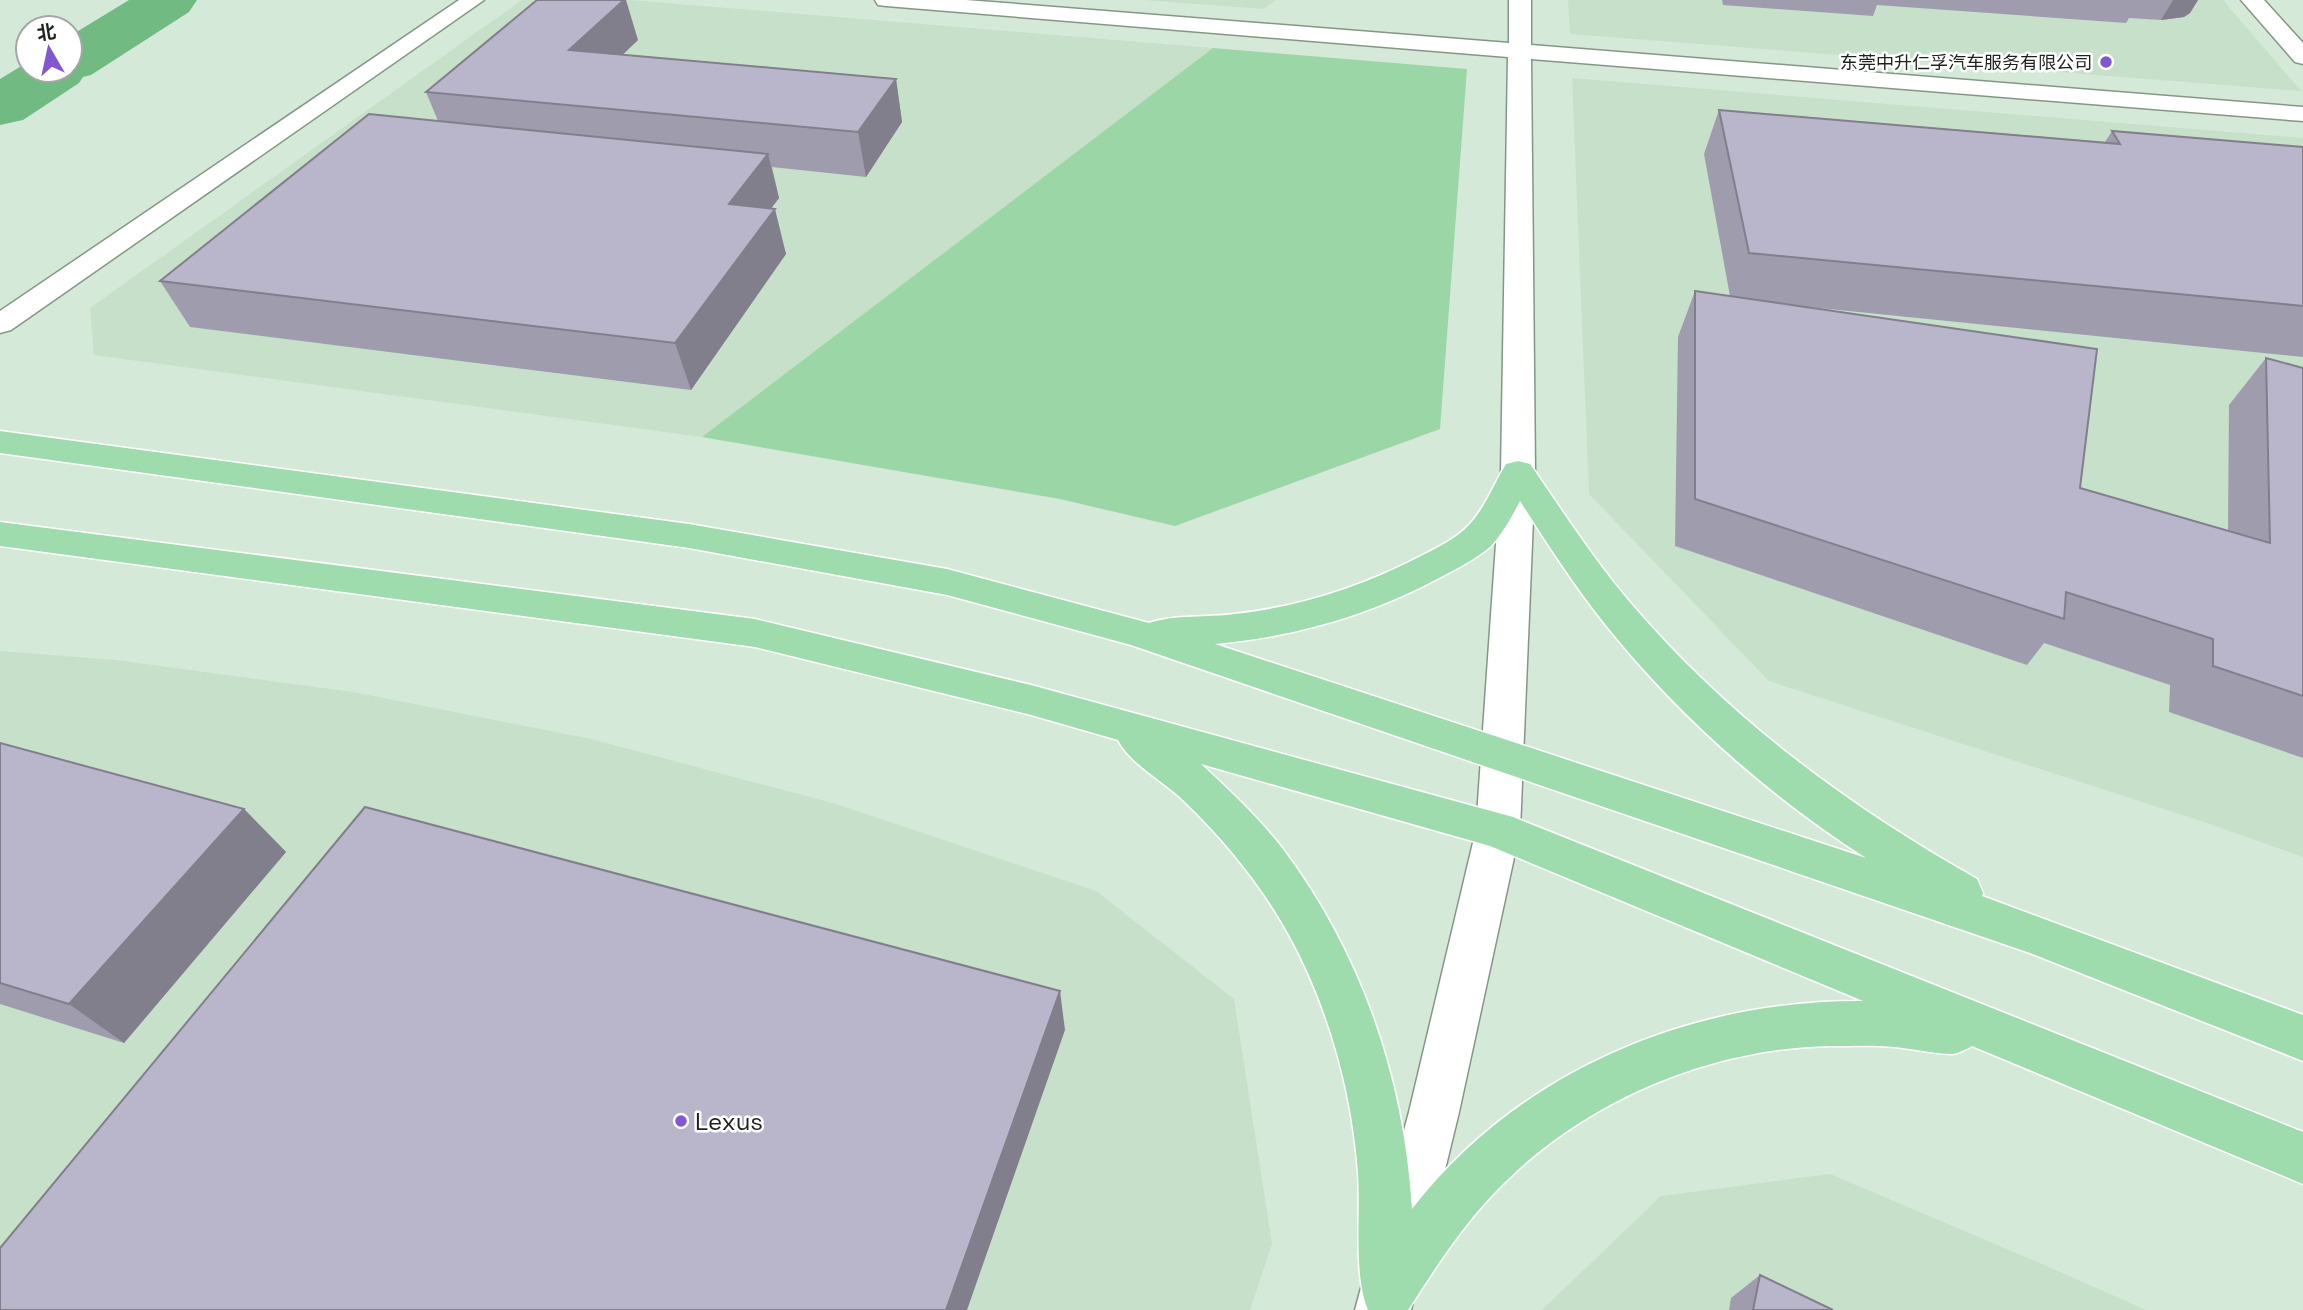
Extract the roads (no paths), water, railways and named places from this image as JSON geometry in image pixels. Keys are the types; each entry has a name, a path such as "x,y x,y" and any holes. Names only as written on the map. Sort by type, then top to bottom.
{"main road":[{"path":"0,442 689,536 947,582 1138,633 1502,755 2037,935 2303,1038"},
{"path":"1138,633 1196,632 1255,626 1311,615 1363,600 1420,574 1451,556 1485,530 1518,472 1619,615 1665,668 1721,721 1786,776 1860,830 1945,884 2037,935"},
{"path":"0,534 755,633 1031,700 1498,830 2303,1158"},
{"path":"1117,725 1162,755 1206,792 1245,834 1282,881 1319,946 1341,994 1354,1033 1379,1130 1387,1208 1385,1301"},
{"path":"1385,1301 1432,1225 1481,1169 1535,1123 1581,1093 1655,1057 1720,1037 1788,1027 1860,1022 1934,1027 2011,1041"}],"street":[{"path":"0,324 473,0"},
{"path":"886,0 2303,114"},
{"path":"1385,1301 1434,1112 1498,830 1518,472 1520,0"},
{"path":"2252,0 2303,57"}],"waterway":[{"path":"84,53 169,0"},
{"path":"0,106 35,84"}],"place":[{"name":"东莞中升仁孚汽车服务有限公司","path":"2106,62"},
{"name":"Lexus","path":"681,1121"}]}
